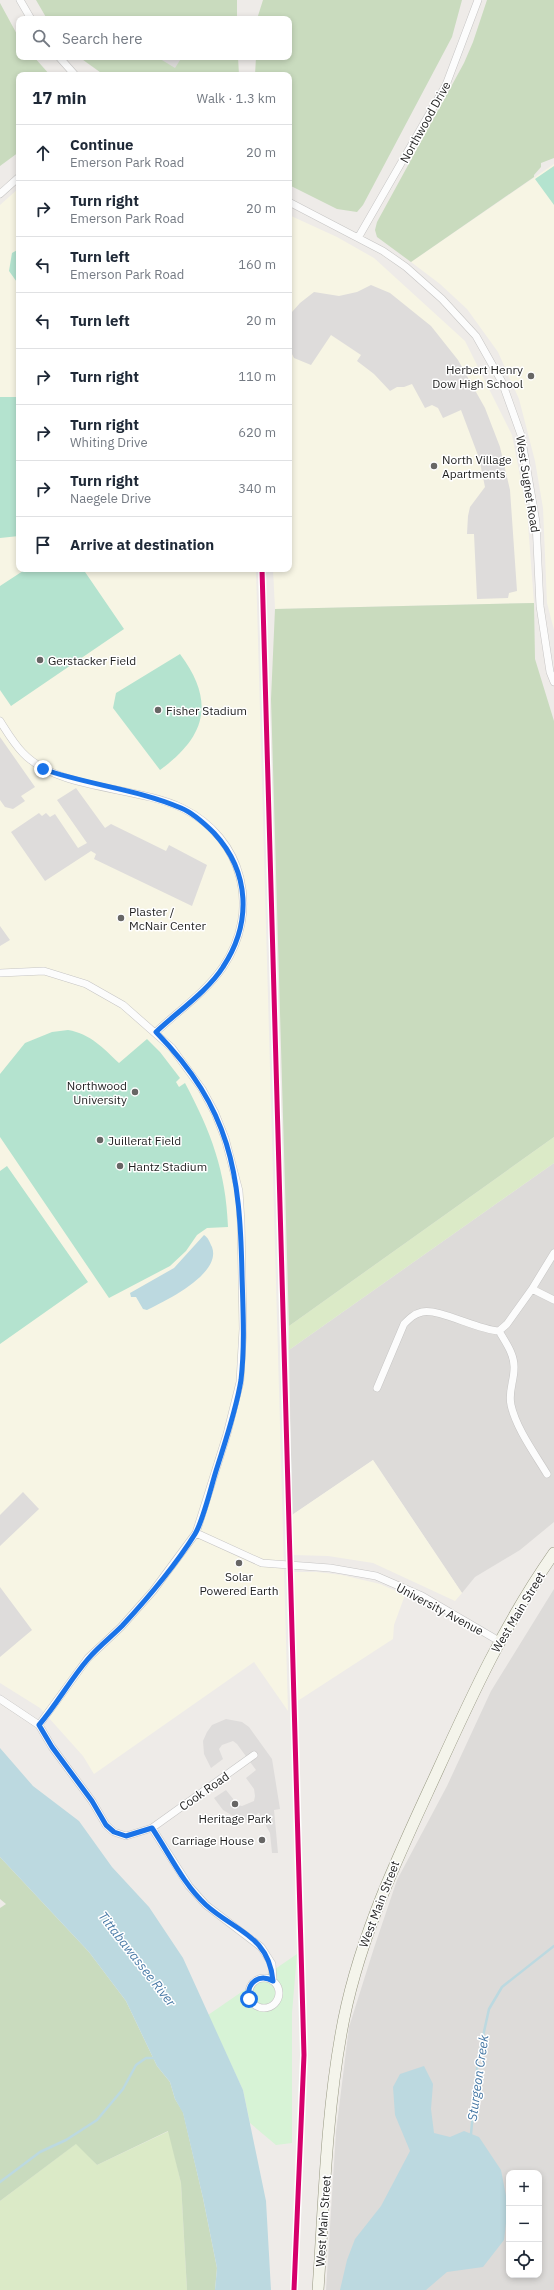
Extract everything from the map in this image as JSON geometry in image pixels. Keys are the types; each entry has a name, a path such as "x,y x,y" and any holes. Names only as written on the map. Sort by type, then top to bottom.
{"street":[{"path":"20,0 29,16"},
{"name":"Northwood Drive","path":"358,238 446,85 466,38 478,0"},
{"path":"62,60 72,72"},
{"path":"0,194 16,180"},
{"name":"West Sugnet Road","path":"292,204 358,238 406,267 442,299 476,336 502,382 521,435 536,522 540,606 550,672 554,682"},
{"path":"0,721 24,754 43,769 66,777 156,799 182,808 205,824 232,856 241,879 244,905 239,933 232,952 223,968 210,983 156,1032"},
{"path":"0,973 44,971 86,984 123,1005 156,1032 188,1069 215,1112 233,1164 238,1191 241,1223 243,1329 240,1382 227,1434 196,1533 152,1591 121,1627 88,1658 39,1725 0,1699"},
{"path":"377,1388 404,1324 412,1315 423,1312 433,1312 487,1331 499,1332 507,1324 532,1289 554,1253"},
{"path":"532,1289 554,1300"},
{"path":"499,1332 511,1352 514,1368 510,1389 511,1406 526,1440 547,1474"},
{"name":"University Avenue","path":"196,1533 262,1563 330,1568 376,1576 428,1600 500,1641"},
{"name":"West Main Street","path":"318,2290 332,2093 341,2033 354,1977 386,1881 484,1669 516,1611 554,1553"},
{"name":"Cook Road","path":"39,1725 52,1747 92,1801 106,1825 114,1832 126,1836 152,1828 254,1755"},
{"path":"152,1828 189,1886 206,1905 261,1947 272,1964 273,1981 279,1992 275,2004 263,2009 255,2006 248,1994 251,1985 254,1981 264,1978 273,1981"}],"shaded area":[{"path":"162,60 180,60 175,68"},
{"name":"Herbert Henry Dow High School","path":"554,164 554,630 547,603 543,508 535,461 519,399 498,352 467,309 440,284 411,262"},
{"name":"Northwood University","path":"16,191 16,572 256,572 288,1711 254,1662 94,1774 83,1756 40,1708 0,1683 0,205"},
{"path":"292,216 337,237 374,258 465,341 512,435 527,511 534,603 275,609 273,572 292,572"},
{"path":"371,285 390,293 431,326 458,360 485,408 500,447 510,490 517,591 509,593 508,598 477,599 474,534 467,534 468,516 470,507 485,487 479,458 461,410 443,418 438,408 432,405 425,408 412,384 404,387 397,387 390,391 374,374 357,361 361,355 331,335 311,365 294,358 292,354 292,312 300,303 314,292 339,296 357,292"},
{"path":"0,737 35,787 21,796 25,801 13,809 5,807 0,800"},
{"path":"76,788 105,828 111,824 166,851 169,845 207,865 192,906 94,859 96,854 91,851 45,881 11,832 39,813 42,816 46,813 50,817 55,814 78,848 87,843 57,800"},
{"path":"0,926 10,940 0,946"},
{"path":"554,1163 554,1522 520,1550 475,1577 462,1593 373,1460 292,1515 289,1350"},
{"path":"373,1460 462,1593 455,1601 373,1563 328,1556 293,1555 292,1515"},
{"path":"23,1492 39,1509 0,1546 0,1515"},
{"path":"294,1572 317,1572 342,1575 380,1584 405,1595 394,1625 393,1639 296,1702"},
{"path":"0,1587 32,1630 0,1657"},
{"path":"554,1589 554,2290 326,2290 336,2132 349,2027 397,1880 447,1786 491,1691"},
{"path":"226,1719 242,1722 249,1727 272,1759 280,1809 274,1810 278,1853 272,1853 270,1833 259,1813 243,1822 223,1810 214,1798 226,1790 238,1805 242,1806 254,1801 255,1796 254,1789 246,1778 256,1770 237,1744 233,1741 222,1745 219,1749 223,1759 211,1768 204,1754 203,1741 207,1732 212,1725"}],"green space":[{"path":"36,0 237,0 237,16 45,16"},
{"path":"263,0 462,0 452,37 363,205 357,212 337,209 292,186 292,72 255,72 256,60 292,60 292,16 258,16"},
{"path":"487,0 554,0 554,158 541,163 541,167 534,177 411,262 377,237 375,230 377,222 464,63 473,42"},
{"path":"0,3 16,32 16,60 37,60 47,72 16,72 16,154 0,166"},
{"path":"83,60 238,60 239,72 100,72"},
{"path":"554,166 554,205 535,179"},
{"path":"16,251 16,281 9,271 12,253"},
{"path":"0,397 16,397 16,536 0,538"},
{"name":"Gerstacker Field","path":"21,572 85,572 124,629 11,706 0,690 0,586"},
{"path":"534,603 535,659 554,721 554,1137 289,1326 271,699 275,609"},
{"name":"Fisher Stadium","path":"180,654 191,671 198,687 201,702 201,717 196,731 188,744 176,757 160,770 113,708 116,693"},
{"name":"Hantz Stadium","path":"68,1030 90,1038 119,1063 147,1039 160,1052 180,1078 176,1082 179,1087 185,1083 210,1135 216,1152 227,1207 228,1227 207,1228 197,1235 186,1251 170,1266 109,1298 0,1137 0,1074 25,1043 52,1032"},
{"path":"554,1137 554,1163 289,1350 289,1326"},
{"path":"7,1166 88,1282 0,1344 0,1171"},
{"path":"0,1857 89,1952 126,2001 157,2066 170,2082 175,2099 183,2112 203,2198 217,2268 215,2290 187,2290 181,2183 168,2131 97,2165 76,2144 0,2201 0,1908 6,1904 0,1899"},
{"path":"297,1954 292,2013 292,2143 276,2145 250,2123 243,2090 208,2015"},
{"path":"169,2131 181,2183 187,2290 0,2290 0,2201 77,2143 97,2165"}],"water":[{"path":"204,1235 212,1247 213,1257 209,1267 201,1276 178,1293 147,1310 143,1309 136,1297 131,1297 130,1293 174,1268"},
{"name":"Tittabawassee River","path":"0,1748 33,1786 79,1821 112,1867 149,1907 183,1958 243,2090 266,2201 271,2290 215,2290 217,2268 203,2198 183,2113 175,2099 170,2082 157,2066 126,2001 89,1952 0,1857"},
{"path":"424,2066 433,2084 431,2109 434,2133 450,2137 464,2131 479,2137 501,2170 506,2196 506,2223 504,2240 483,2267 447,2272 426,2290 340,2290 347,2260 355,2239 381,2206 410,2151 395,2115 393,2087 400,2074"}],"waterway":[{"name":"Sturgeon Creek","path":"468,2136 471,2134 478,2059 489,2009 502,1987 554,1946"},
{"path":"0,2182 40,2152 66,2140 97,2120 123,2089 136,2065 146,2058 156,2058"}],"cycle path":[{"path":"262,572 304,2055 294,2290"}],"place":[{"name":"Herbert Henry Dow High School","path":"531,376"},
{"name":"North Village Apartments","path":"434,466"},
{"name":"Gerstacker Field","path":"40,660"},
{"name":"Fisher Stadium","path":"158,710"},
{"name":"Plaster / McNair Center","path":"121,918"},
{"name":"Northwood University","path":"135,1092"},
{"name":"Juillerat Field","path":"100,1140"},
{"name":"Hantz Stadium","path":"120,1166"},
{"name":"Solar Powered Earth","path":"239,1563"},
{"name":"Heritage Park","path":"235,1804"},
{"name":"Carriage House","path":"262,1840"}],"route":[{"path":"43,769 66,777 156,799 182,808 205,824 232,856 241,879 244,894 244,911 239,933 232,952 223,968 210,983 156,1032 172,1048 202,1089 215,1112 233,1164 238,1191 241,1223 243,1356 240,1382 227,1434 196,1533 152,1591 121,1627 88,1658 45,1719 39,1725 52,1747 92,1801 106,1825 114,1832 126,1836 152,1828 189,1886 206,1905 248,1935 261,1947 272,1964 273,1981 264,1978 254,1981 249,1989 249,1999"}]}
